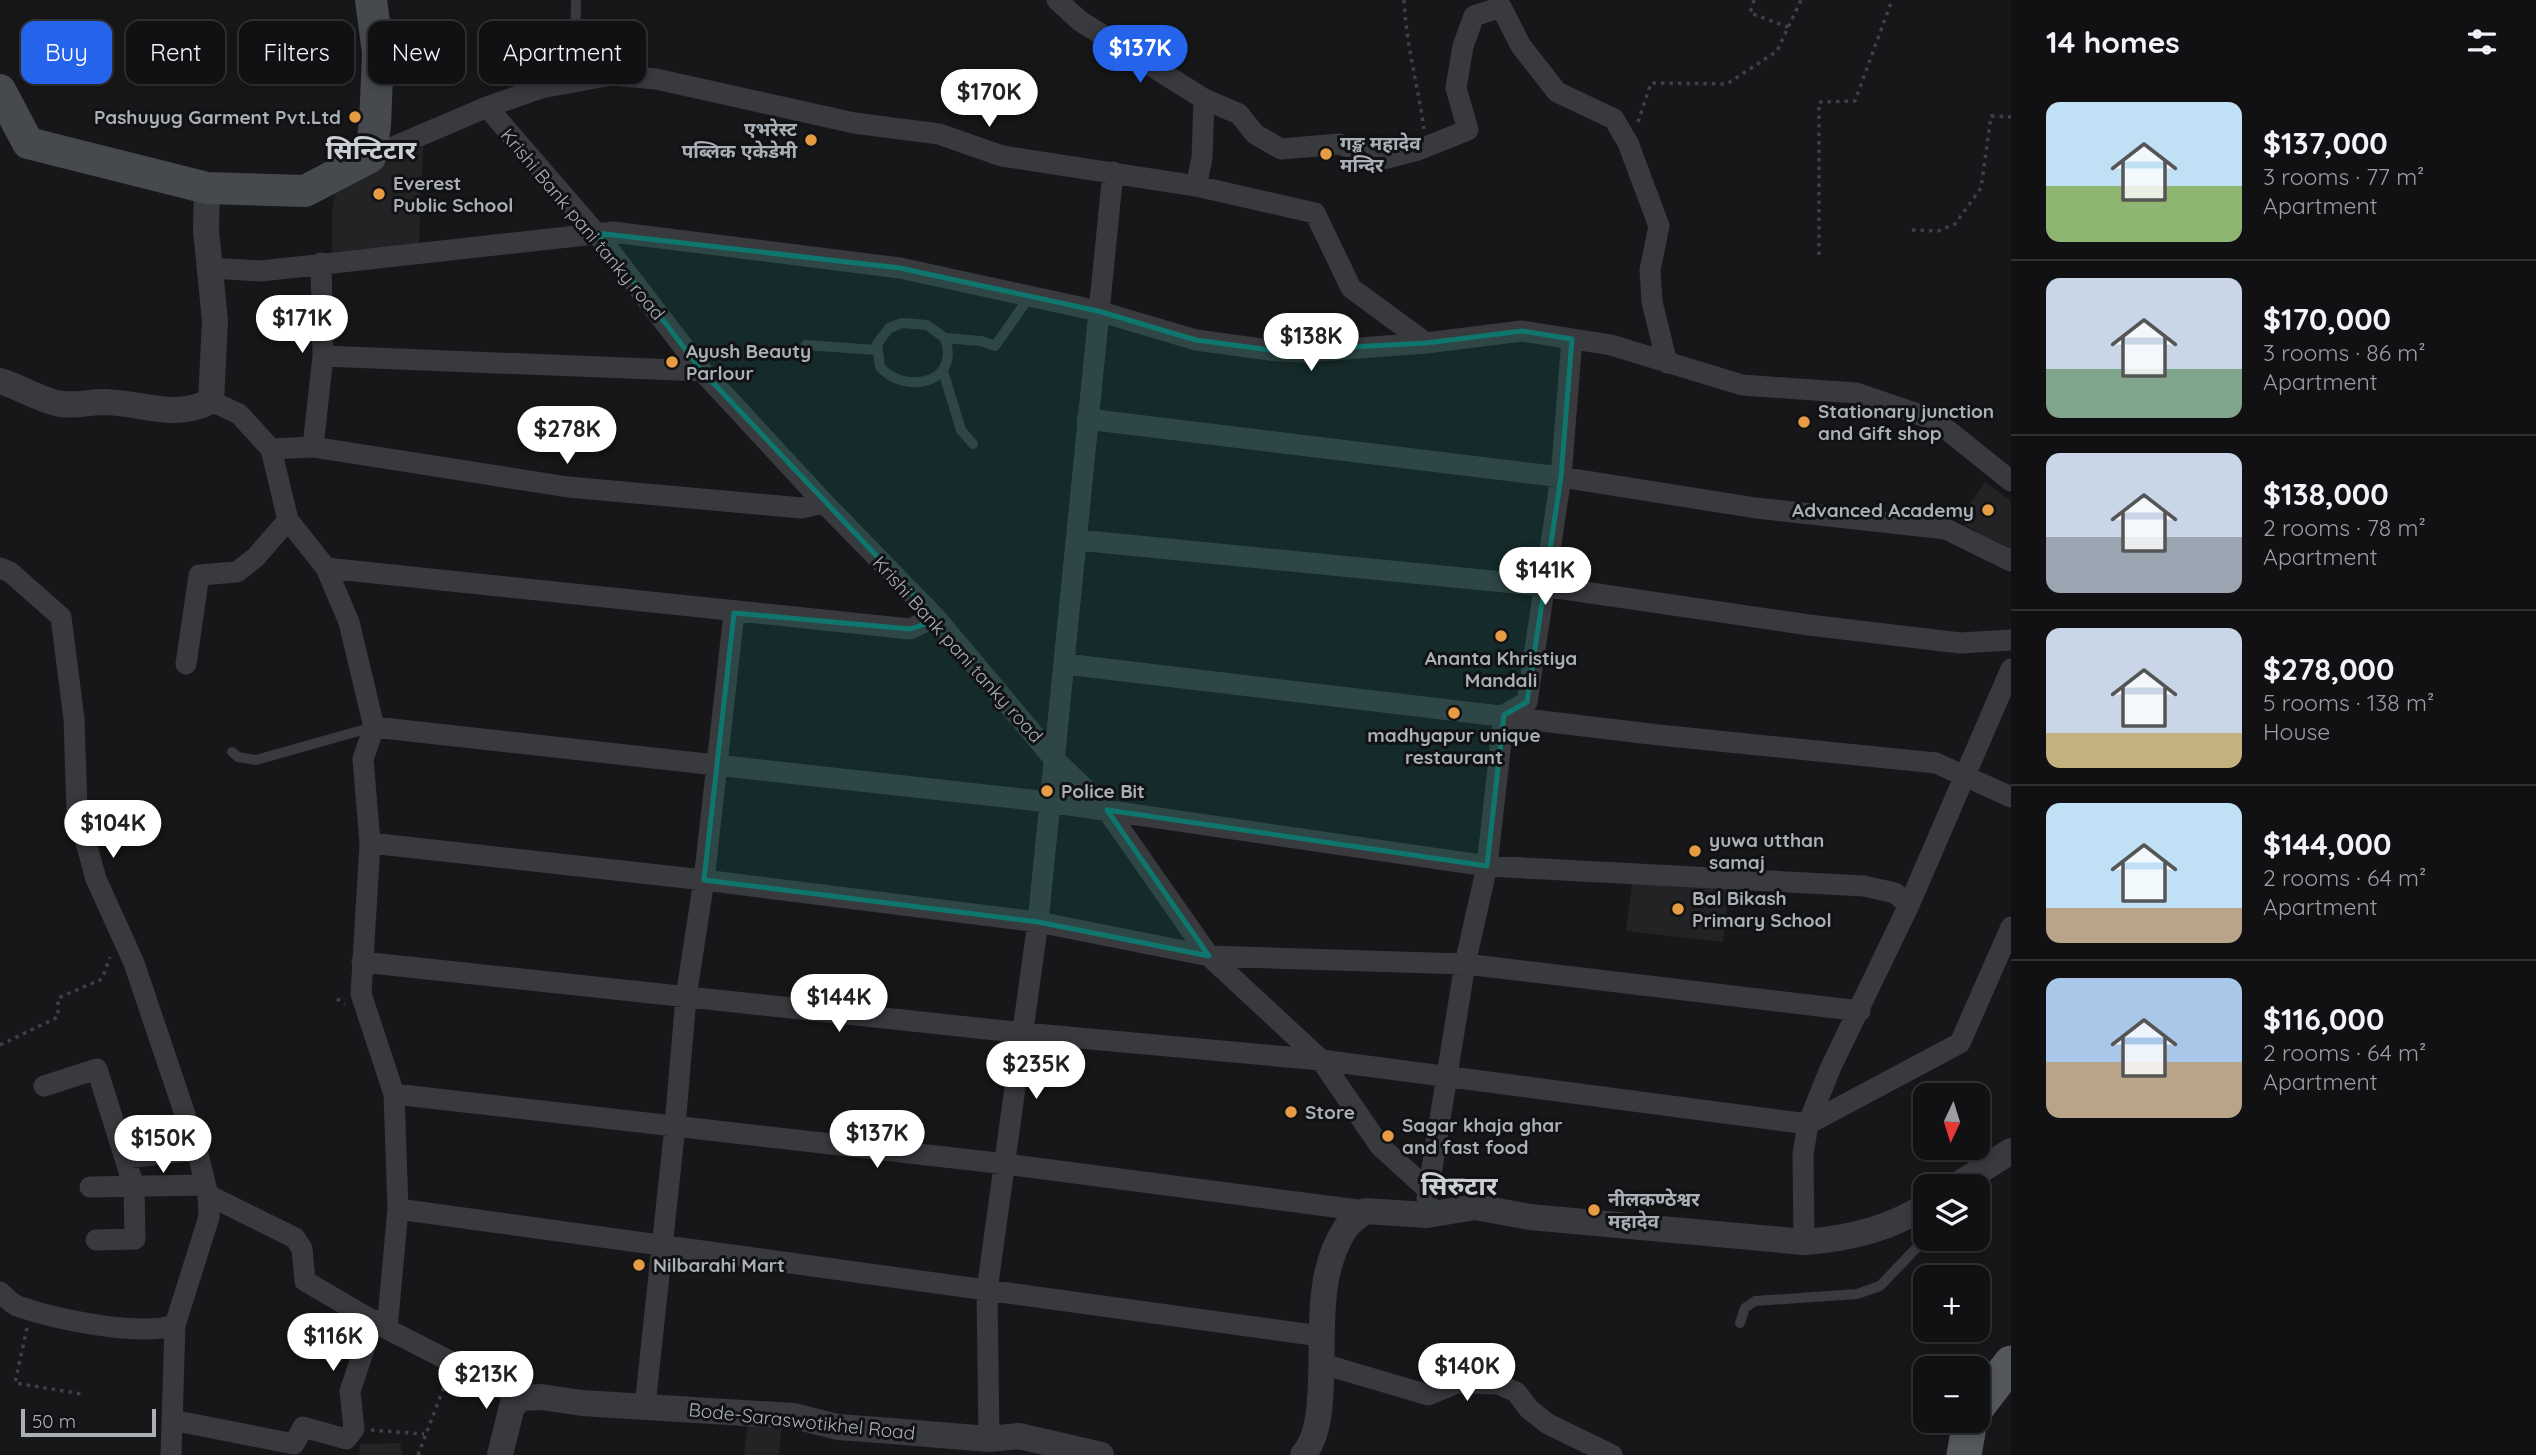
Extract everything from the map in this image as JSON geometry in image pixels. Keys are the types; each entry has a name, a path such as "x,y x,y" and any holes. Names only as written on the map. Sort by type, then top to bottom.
{"main road":[{"path":"1,96 28,143 207,188 305,191 370,157 375,125 378,53 371,0"},
{"path":"1990,1390 2011,1363"},
{"path":"1964,1455 1968,1433"}],"street":[{"path":"1057,0 1080,21 1204,99 1238,114 1255,134 1281,149 1339,144 1383,159 1427,147 1468,131 1457,88 1463,46 1474,16 1510,3 1521,46 1558,92 1614,119 1630,149 1659,226 1650,270 1652,302 1667,363"},
{"path":"646,78 854,123 939,134 1002,156 1196,186 1315,213 1351,288 1426,343"},
{"path":"370,157 487,107 562,84"},
{"path":"1196,186 1202,158 1204,99"},
{"name":"Krishi Bank pani tanky road","path":"487,107 596,233 702,371 824,503 935,617 1055,760 1107,810 1209,956 1321,1060 1380,1146 1427,1189"},
{"path":"989,1444 987,1290 1038,922 1113,172"},
{"path":"207,188 206,230 215,321 211,401"},
{"path":"211,268 261,271 613,232 900,268 1098,311 1196,340 1276,351 1305,352 1426,343 1522,331 1611,345 1742,385 1856,393 1935,420 2011,480"},
{"path":"313,447 323,356 320,263"},
{"path":"1504,715 1527,702 1561,477 1572,339"},
{"path":"323,356 702,371"},
{"path":"0,381 54,403 76,406 104,402 178,412 195,409 211,401"},
{"path":"172,1420 294,1444 303,1427 346,1438 354,1429 350,1391 381,1324 398,1209 394,1094 360,994 370,843 363,759 374,727 349,622 326,568 288,520 271,449 239,414 211,401"},
{"path":"1087,419 1561,477 1756,508 1946,529 2011,561"},
{"path":"271,449 313,447 568,487 802,508 824,503"},
{"path":"186,664 199,575 237,572 256,557 288,520"},
{"path":"1078,540 1543,586 1809,625 1960,643 2011,640"},
{"path":"326,568 734,613 816,617 911,629 935,617"},
{"path":"0,569 10,572 61,617 74,719 77,810 96,879 134,963 197,1150 207,1190 209,1217 175,1325 171,1455"},
{"path":"645,1406 686,997 704,880 734,613"},
{"path":"1065,664 1659,735 1936,763 2011,797"},
{"path":"1804,1242 1803,1154 1808,1124 1830,1069 1909,905 2011,669"},
{"path":"1427,1215 1427,1189 1465,964 1487,866 1504,715"},
{"path":"374,727 716,762 1049,802 1487,866 1864,886 1895,893 1909,905"},
{"path":"370,843 704,880 1038,922 1209,956 1465,964 1860,1011"},
{"path":"362,962 1024,1033 1321,1060 1808,1124 1960,1043 2011,926"},
{"path":"44,1086 97,1069 134,1187 135,1239 96,1240"},
{"path":"394,1094 1006,1164 1365,1211 1427,1215 1475,1207 1530,1217 1804,1242 1847,1239 1913,1216"},
{"path":"125,1158 197,1150"},
{"path":"1975,1174 2011,1152"},
{"path":"90,1187 207,1190 295,1238 302,1249 305,1281 522,1398 512,1406 499,1455"},
{"path":"398,1209 1320,1336"},
{"path":"1303,1455 1310,1448 1319,1420 1323,1364 1320,1336 1329,1266 1346,1228 1365,1211"},
{"path":"0,1292 15,1305 86,1322 153,1329 175,1325"},
{"path":"1323,1364 1428,1395 1457,1383 1498,1384 1516,1392 1529,1409 1548,1424 1612,1455"},
{"name":"Bode-Saraswotikhel Road","path":"522,1398 541,1397 582,1403 794,1416 838,1427 989,1444 1018,1436 1101,1455"}],"lane":[{"path":"576,0 576,21"},
{"path":"943,371 923,382 896,379 880,367 876,350 883,333 902,323 928,325 945,338 981,341 995,346 1030,296"},
{"path":"945,338 949,350 943,371 961,430 973,444"},
{"path":"806,345 876,350"},
{"path":"232,752 238,757 256,760 374,727"},
{"path":"1740,1323 1745,1308 1755,1301 1857,1294 1880,1286 1914,1251"}],"path":[{"path":"1404,0 1406,34 1417,78 1427,147"},
{"path":"1754,0 1749,13 1788,27"},
{"path":"1630,149 1651,83 1727,84 1777,51 1801,0"},
{"path":"1819,255 1819,102 1855,101 1892,0"},
{"path":"1912,230 1938,231 1955,224 1981,188 1991,116 2011,117"},
{"path":"0,1045 58,1017 58,998 103,979 112,950 134,963"},
{"path":"30,1309 15,1384 82,1394"},
{"path":"418,1455 454,1363"},
{"path":"354,1429 424,1434"}],"highlighted area":[{"path":"596,233 900,268 1098,311 1196,340 1277,351 1426,343 1522,331 1572,339 1561,477 1527,702 1504,715 1487,866 1107,810 1209,956 1038,922 704,880 734,613 910,629 937,620 702,371"}],"shaded area":[{"name":"Everest Public School","path":"423,147 419,244 332,252 332,210 340,170"},
{"name":"Advanced Academy","path":"1985,482 2011,501 2011,552 1992,539 1988,546 1974,537 1977,532 1959,520"},
{"name":"Bal Bikash Primary School","path":"1633,876 1730,887 1723,942 1626,931"},
{"path":"748,1420 782,1424 779,1455 744,1455"},
{"path":"400,1443 403,1455 359,1455 360,1444"}],"place":[{"name":"Pashuyug Garment Pvt.Ltd","path":"355,117"},
{"name":"एभरेस्ट पब्लिक एकेडेमी","path":"811,140"},
{"name":"गङ्खु महादेव मन्दिर","path":"1326,154"},
{"name":"Everest Public School","path":"379,194"},
{"name":"Ayush Beauty Parlour","path":"672,362"},
{"name":"Stationary junction and Gift shop","path":"1804,422"},
{"name":"Advanced Academy","path":"1988,510"},
{"name":"Ananta Khristiya Mandali","path":"1501,636"},
{"name":"madhyapur unique restaurant","path":"1454,713"},
{"name":"Police Bit","path":"1047,791"},
{"name":"yuwa utthan samaj","path":"1695,851"},
{"name":"Bal Bikash Primary School","path":"1678,909"},
{"name":"Store","path":"1291,1112"},
{"name":"Sagar khaja ghar and fast food","path":"1388,1136"},
{"name":"नीलकण्ठेश्वर महादेव","path":"1594,1210"},
{"name":"Nilbarahi Mart","path":"639,1265"}],"district":[{"name":"सिन्टिटार","path":"371,150"},
{"name":"सिरुटार","path":"1459,1186"}]}
